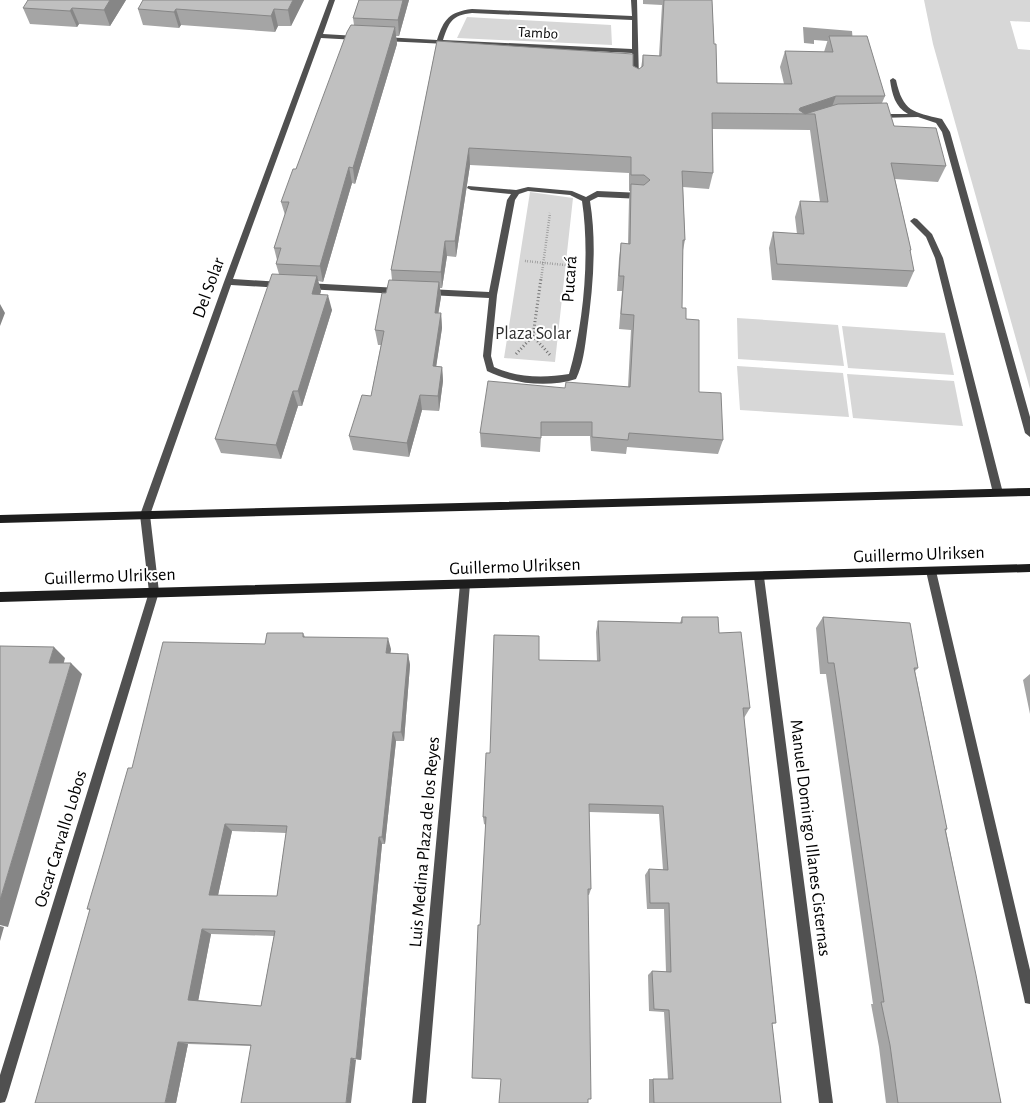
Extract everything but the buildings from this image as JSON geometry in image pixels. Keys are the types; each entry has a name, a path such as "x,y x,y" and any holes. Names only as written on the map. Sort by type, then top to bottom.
{"main road":[{"path":"0,519 1030,492"},
{"name":"Guillermo Ulriksen","path":"0,597 1030,568"}],"street":[{"name":"Del Solar","path":"154,592 145,515 228,282 332,0"},
{"path":"634,0 636,82"},
{"name":"Tambo","path":"439,42 447,20 460,12 482,11 635,18"},
{"path":"320,36 370,38"},
{"name":"Tambo","path":"380,39 635,51"},
{"path":"893,80 898,102 907,110 939,121 946,132 1030,432"},
{"path":"870,116 920,116"},
{"path":"471,188 516,192 528,190 553,191 572,193 586,200 597,194 642,196"},
{"name":"Pucará","path":"516,192 511,200 499,259 487,356 490,369 503,376 557,380 573,378 579,362 589,267 589,210 586,200"},
{"path":"914,221 929,236 939,258 998,493"},
{"path":"228,282 287,285"},
{"path":"297,285 405,291"},
{"path":"415,291 494,295"},
{"path":"931,571 1030,998"},
{"name":"Manuel Domingo Illanes Cisternas","path":"759,577 826,1103"},
{"name":"Luis Medina Plaza de los Reyes","path":"419,1103 465,584"},
{"name":"Oscar Carvallo Lobos","path":"0,1097 154,592"}],"path":[{"path":"533,336 553,191"},
{"path":"499,259 589,267"}],"green space":[{"path":"924,0 1030,0 1030,22 1010,21 1018,49 1030,50 1030,389 933,44"},
{"path":"467,17 611,25 612,45 457,38"},
{"name":"Plaza Solar","path":"530,192 573,198 555,362 504,358"},
{"path":"737,318 838,325 844,366 738,359"},
{"path":"842,326 945,333 954,375 848,368"},
{"path":"737,366 843,373 849,417 740,410"},
{"path":"847,374 954,381 963,426 853,418"}],"shaded area":[{"path":"803,27 852,31 853,43 814,40 814,44 804,43"}]}
